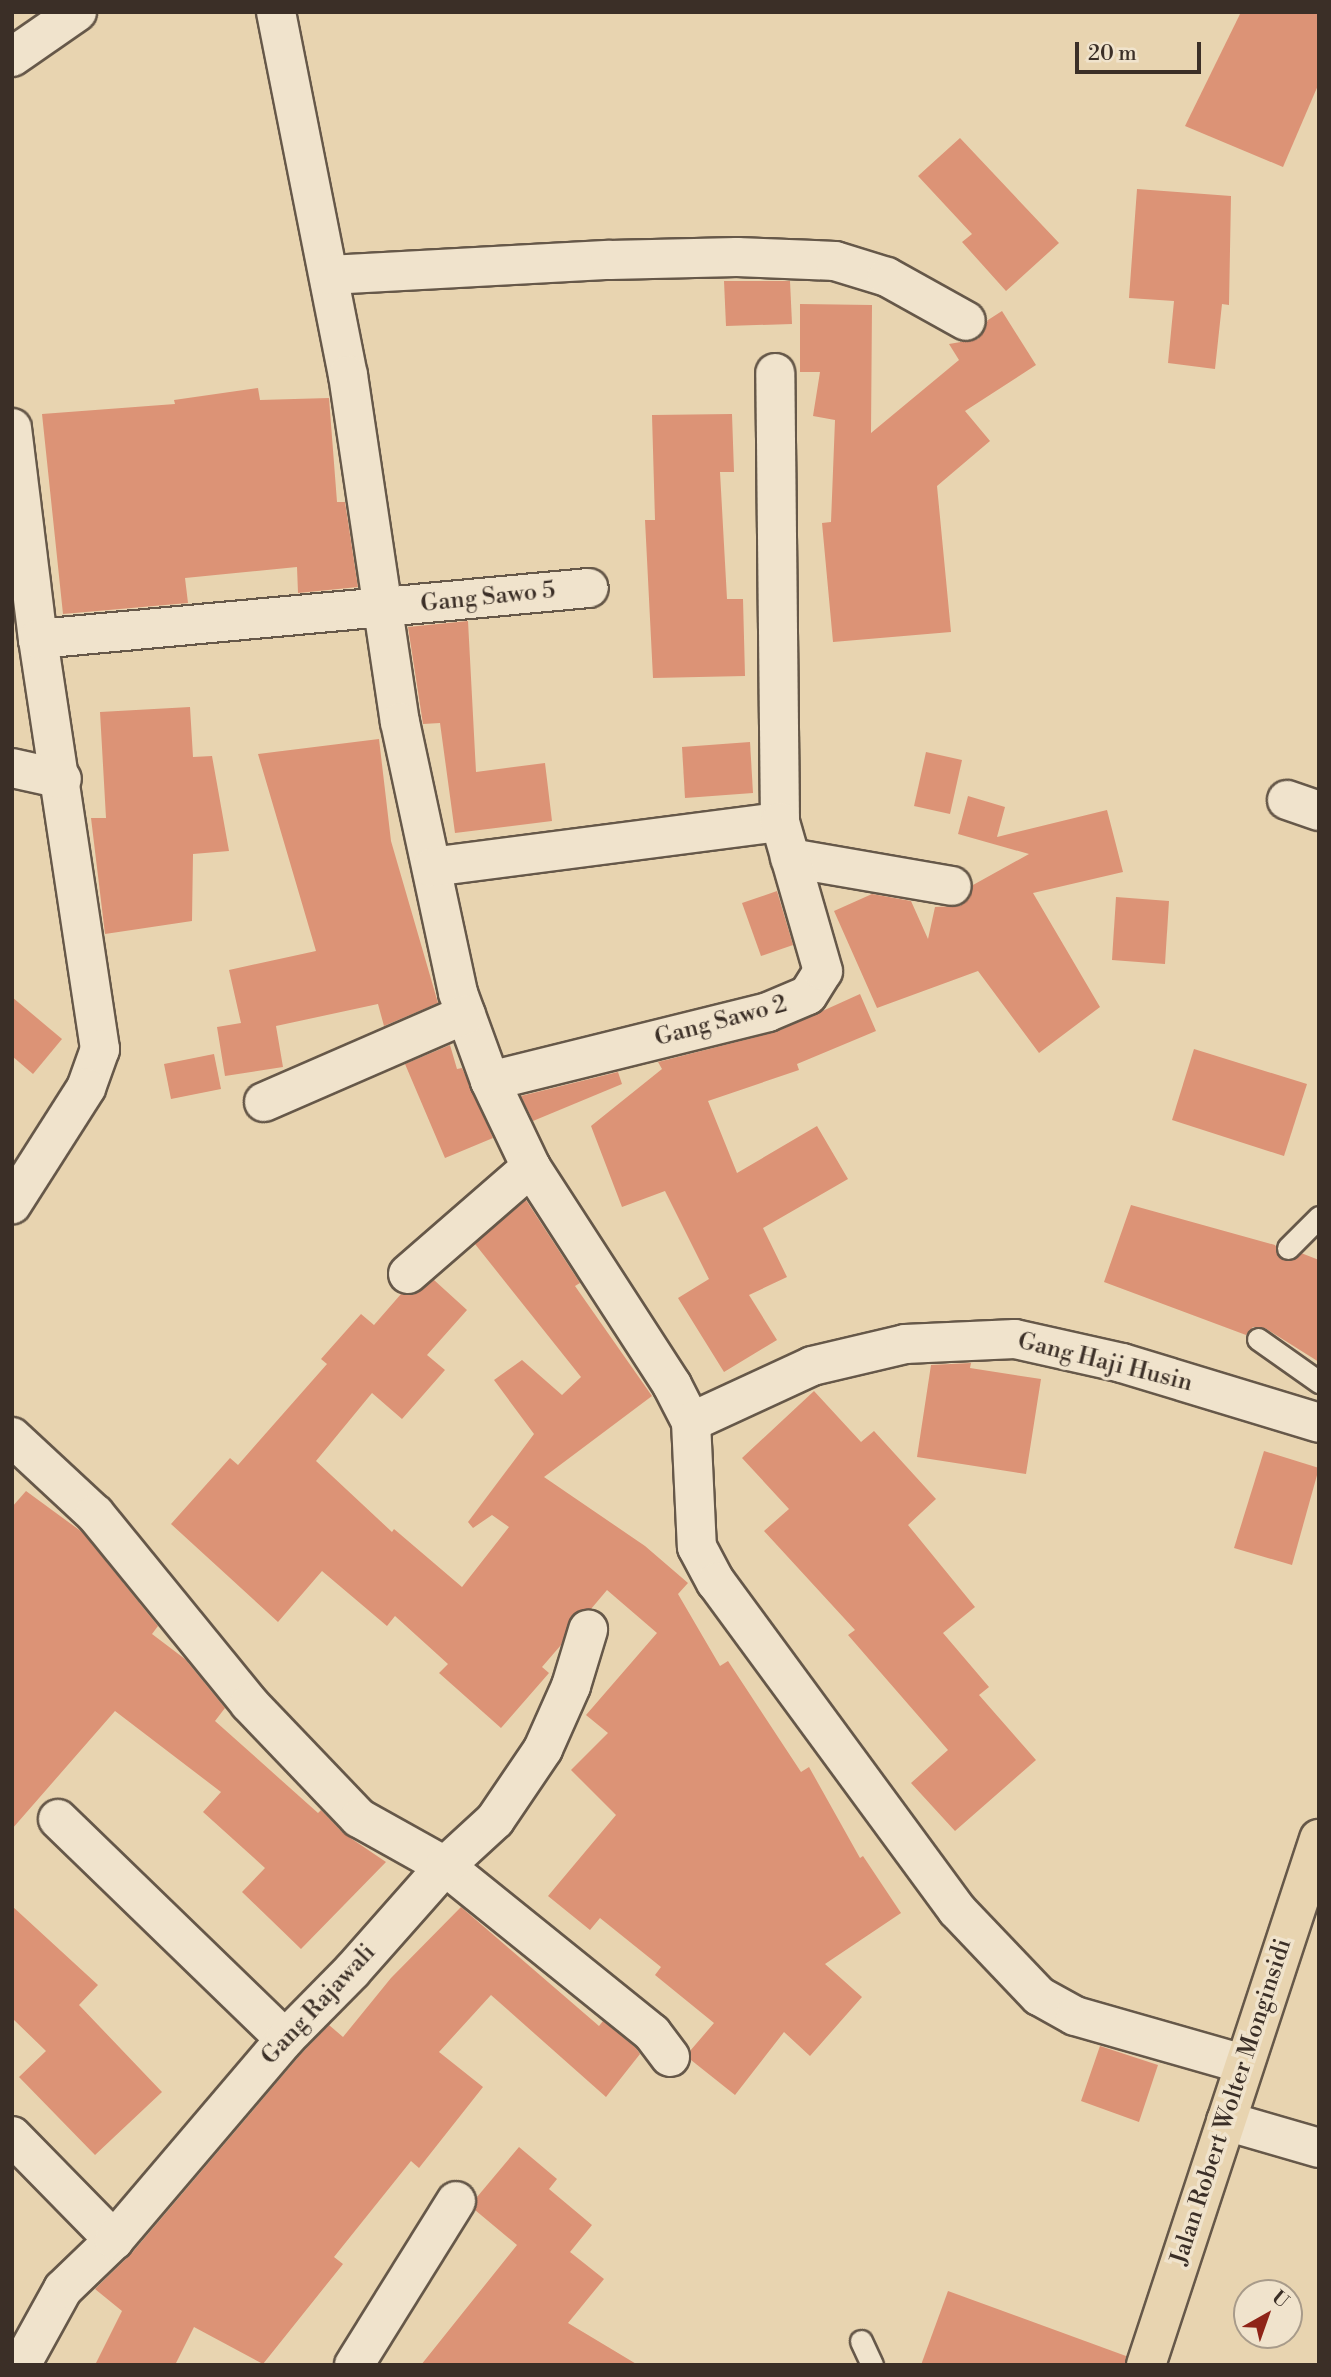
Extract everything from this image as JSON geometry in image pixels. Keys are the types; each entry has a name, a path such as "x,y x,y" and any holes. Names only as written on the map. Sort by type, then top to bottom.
{"highway":[{"name":"Jalan Robert Wolter Monginsidi","path":"1146,2365 1319,1839"}],"street":[{"path":"17,43 77,12"},
{"path":"276,12 329,275 386,609 400,722 466,1014 490,1081 531,1167 672,1385 691,1422 697,1547 716,1582 957,1910 1039,1996 1075,2015 1243,2064"},
{"path":"329,275 610,260 744,257 835,261 887,277 967,321"},
{"path":"775,373 780,822 790,859 952,886"},
{"path":"12,428 38,639 62,779 100,1049 86,1088 12,1204"},
{"name":"Gang Sawo 5","path":"38,639 386,609 589,588"},
{"path":"12,768 62,779"},
{"path":"432,867 780,822"},
{"name":"Gang Sawo 2","path":"490,1081 800,1001 815,988 823,971 790,859"},
{"path":"264,1102 466,1014"},
{"path":"408,1273 531,1167"},
{"name":"Gang Haji Husin","path":"691,1422 812,1366 905,1344 1015,1339 1122,1363 1319,1423"},
{"path":"12,1437 95,1514 249,1703 359,1818 445,1866 652,2033 670,2057"},
{"name":"Gang Rajawali","path":"21,2365 63,2289 114,2240 285,2039 352,1971 445,1866 495,1820 543,1749 571,1686 588,1630"},
{"path":"58,1819 285,2039"},
{"path":"1226,2121 1319,2148"},
{"path":"12,2136 114,2240"},
{"path":"354,2365 456,2201"}],"lane":[{"path":"1288,1248 1319,1217"},
{"path":"1258,1339 1319,1382"},
{"path":"861,2341 872,2365"}],"building":[{"path":"1241,12 1319,12 1319,83 1283,167 1185,126"},
{"path":"960,138 1059,243 1006,291 962,242 972,234 918,176"},
{"path":"1137,189 1231,196 1229,305 1222,304 1215,369 1168,363 1174,301 1129,298"},
{"path":"724,281 790,281 792,324 726,326"},
{"path":"800,304 872,305 871,433 959,360 949,344 978,339 988,320 1002,311 1036,365 965,411 990,441 937,486 951,632 833,642 822,523 831,522 835,420 813,416 820,372 800,372"},
{"path":"258,388 260,400 329,398 337,502 345,502 358,587 298,593 297,567 185,578 188,603 63,614 42,414 175,404 174,400"},
{"path":"732,414 734,472 720,472 727,599 743,599 745,676 653,678 645,520 655,520 652,415"},
{"path":"468,621 476,772 545,763 552,821 455,833 440,723 423,724 408,627"},
{"path":"190,707 193,757 212,756 229,851 193,854 192,921 105,934 91,818 106,818 100,712"},
{"path":"379,739 391,841 438,1003 384,1026 378,1004 276,1026 283,1067 225,1076 217,1027 241,1023 229,970 316,951 258,754"},
{"path":"750,742 753,793 685,798 682,747"},
{"path":"926,752 962,760 950,814 914,806"},
{"path":"968,796 1005,807 997,837 1107,810 1123,872 1033,893 1100,1007 1039,1053 978,971 877,1008 834,911 872,894 911,901 928,939 935,907 960,906 969,899 973,885 1029,854 958,834"},
{"path":"777,891 793,945 761,956 742,903"},
{"path":"1116,897 1169,901 1165,964 1112,960"},
{"path":"860,994 876,1031 797,1064 799,1070 708,1101 737,1173 817,1126 848,1179 763,1228 787,1277 749,1295 777,1340 724,1372 678,1298 709,1279 665,1191 622,1207 591,1126 662,1069 658,1062 776,1032"},
{"path":"12,997 62,1039 33,1074 12,1056"},
{"path":"450,1045 457,1069 462,1068 493,1138 445,1158 405,1064"},
{"path":"1194,1049 1307,1084 1284,1156 1172,1120"},
{"path":"214,1054 221,1089 171,1099 164,1064"},
{"path":"618,1072 622,1084 533,1121 521,1096"},
{"path":"526,1200 580,1283 575,1286 652,1396 544,1477 645,1546 688,1583 678,1594 720,1666 728,1661 801,1772 809,1767 860,1858 863,1856 901,1913 825,1964 862,1997 810,2056 784,2032 735,2095 691,2060 690,2051 714,2023 655,1975 661,1967 600,1918 590,1930 548,1896 616,1815 571,1770 608,1733 586,1715 657,1633 607,1590 591,1609 573,1615 561,1645 542,1667 549,1673 501,1728 439,1673 448,1664 395,1616 387,1626 322,1571 278,1622 171,1524 230,1458 238,1465 327,1364 321,1359 361,1314 374,1325 401,1294 413,1295 434,1280 467,1310 427,1355 445,1370 402,1419 372,1393 316,1461 392,1532 394,1529 462,1587 509,1527 492,1515 473,1528 468,1522 534,1434 494,1380 522,1360 562,1395 581,1377 475,1244"},
{"path":"1131,1205 1275,1245 1284,1260 1301,1253 1319,1260 1319,1362 1265,1328 1253,1327 1246,1335 1104,1282"},
{"path":"971,1363 970,1368 1041,1379 1026,1474 917,1457 931,1365"},
{"path":"814,1391 861,1442 874,1431 936,1499 908,1525 975,1607 943,1633 989,1687 979,1695 1036,1760 955,1831 911,1783 948,1750 848,1635 855,1630 764,1531 789,1509 742,1458"},
{"path":"1264,1451 1319,1468 1292,1565 1234,1548"},
{"path":"26,1491 82,1532 158,1626 152,1634 185,1659 225,1708 215,1721 318,1813 321,1810 343,1833 386,1862 301,1949 242,1892 265,1868 203,1812 221,1792 115,1711 12,1829 12,1507"},
{"path":"12,1906 98,1985 79,2005 162,2092 95,2155 19,2077 46,2051 12,2018"},
{"path":"461,1907 599,2026 603,2021 636,2048 640,2054 606,2097 491,1995 439,2052 483,2087 419,2168 411,2161 334,2257 343,2264 263,2364 194,2327 175,2365 95,2365 122,2311 95,2289 131,2254 301,2054 329,2025 343,2037 391,1978"},
{"path":"1100,2046 1158,2065 1139,2122 1081,2101"},
{"path":"519,2147 557,2179 549,2189 592,2225 570,2252 604,2279 568,2323 638,2365 421,2365 517,2245 475,2210 477,2197"},
{"path":"948,2291 1126,2356 1125,2365 921,2365"}]}
